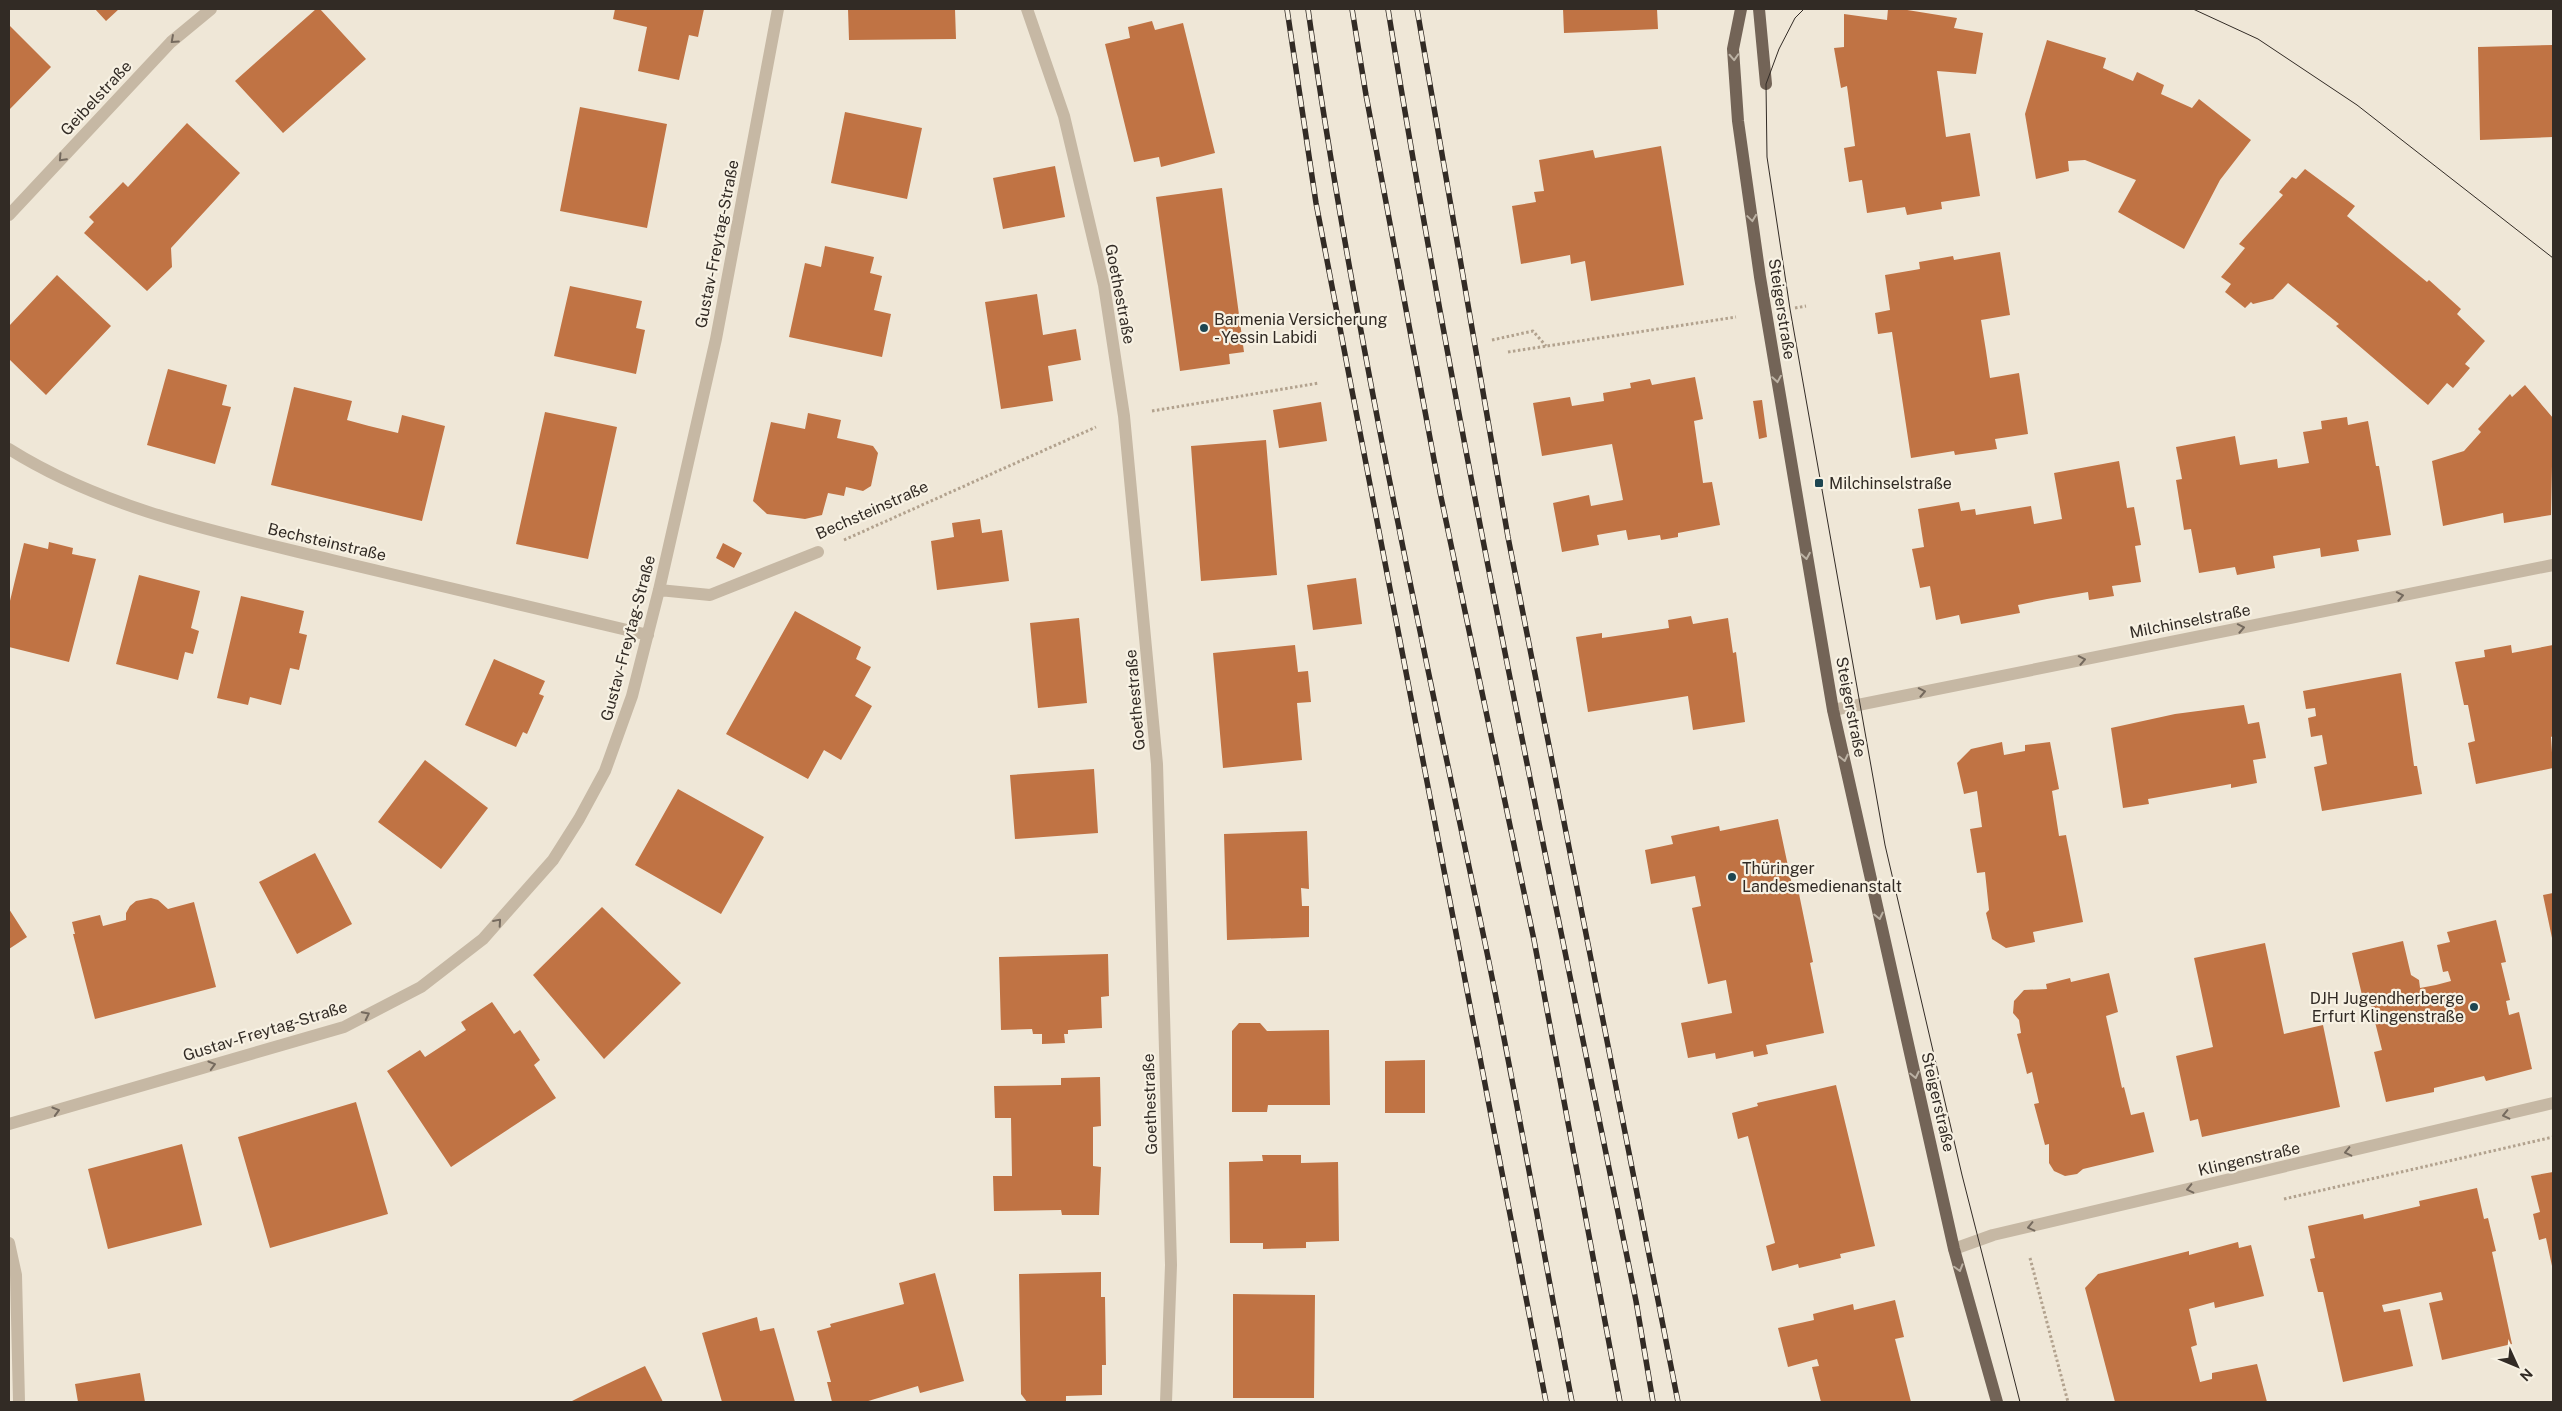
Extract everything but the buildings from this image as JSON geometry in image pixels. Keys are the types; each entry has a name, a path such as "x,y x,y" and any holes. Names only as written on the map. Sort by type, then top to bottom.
{"main road":[{"name":"Steigerstraße","path":"1741,9 1733,49 1738,112 1766,313 1833,710 1954,1250 1997,1402"},
{"path":"1759,9 1766,84"}],"street":[{"name":"Geibelstraße","path":"9,215 171,42 211,9"},
{"name":"Gustav-Freytag-Straße","path":"9,1124 344,1026 429,981 483,939 553,860 579,819 605,771 632,696 659,590 716,339 778,9"},
{"name":"Goethestraße","path":"1027,9 1066,125 1104,285 1124,416 1157,764 1171,1265 1166,1402"},
{"name":"Bechsteinstraße","path":"9,449 44,471 103,496 211,531 648,635"},
{"name":"Bechsteinstraße","path":"659,590 710,595 818,552"},
{"name":"Milchinselstraße","path":"1833,710 2553,565"},
{"name":"Klingenstraße","path":"1954,1250 1993,1235 2553,1103"},
{"path":"9,1243 16,1275 20,1402"}],"path":[{"path":"1508,352 1806,306"},
{"path":"1492,340 1533,331 1546,346"},
{"path":"1152,412 1320,383"},
{"name":"Bechsteinstraße","path":"818,552 1093,428"},
{"path":"2030,1258 2068,1402"}],"tram line":[{"path":"1804,9 1795,18 1779,49 1766,84 1767,157 1790,309 1885,845 1962,1175 2020,1402"},
{"path":"2193,9 2258,39 2357,105 2553,258"}],"railway":[{"path":"1287,9 1316,203 1546,1402"},
{"path":"1308,9 1344,237 1386,465 1504,1039 1572,1402"},
{"path":"1352,9 1366,95 1441,497 1534,940 1620,1402"},
{"path":"1388,9 1415,171 1474,495 1636,1301 1653,1402"},
{"path":"1417,9 1508,537 1678,1402"}],"place":[{"name":"Barmenia Versicherung - Yessin Labidi","path":"1204,328"},
{"name":"Milchinselstraße","path":"1819,483"},
{"name":"Thüringer Landesmedienanstalt","path":"1732,877"},
{"name":"DJH Jugendherberge Erfurt Klingenstraße","path":"2474,1007"}]}
